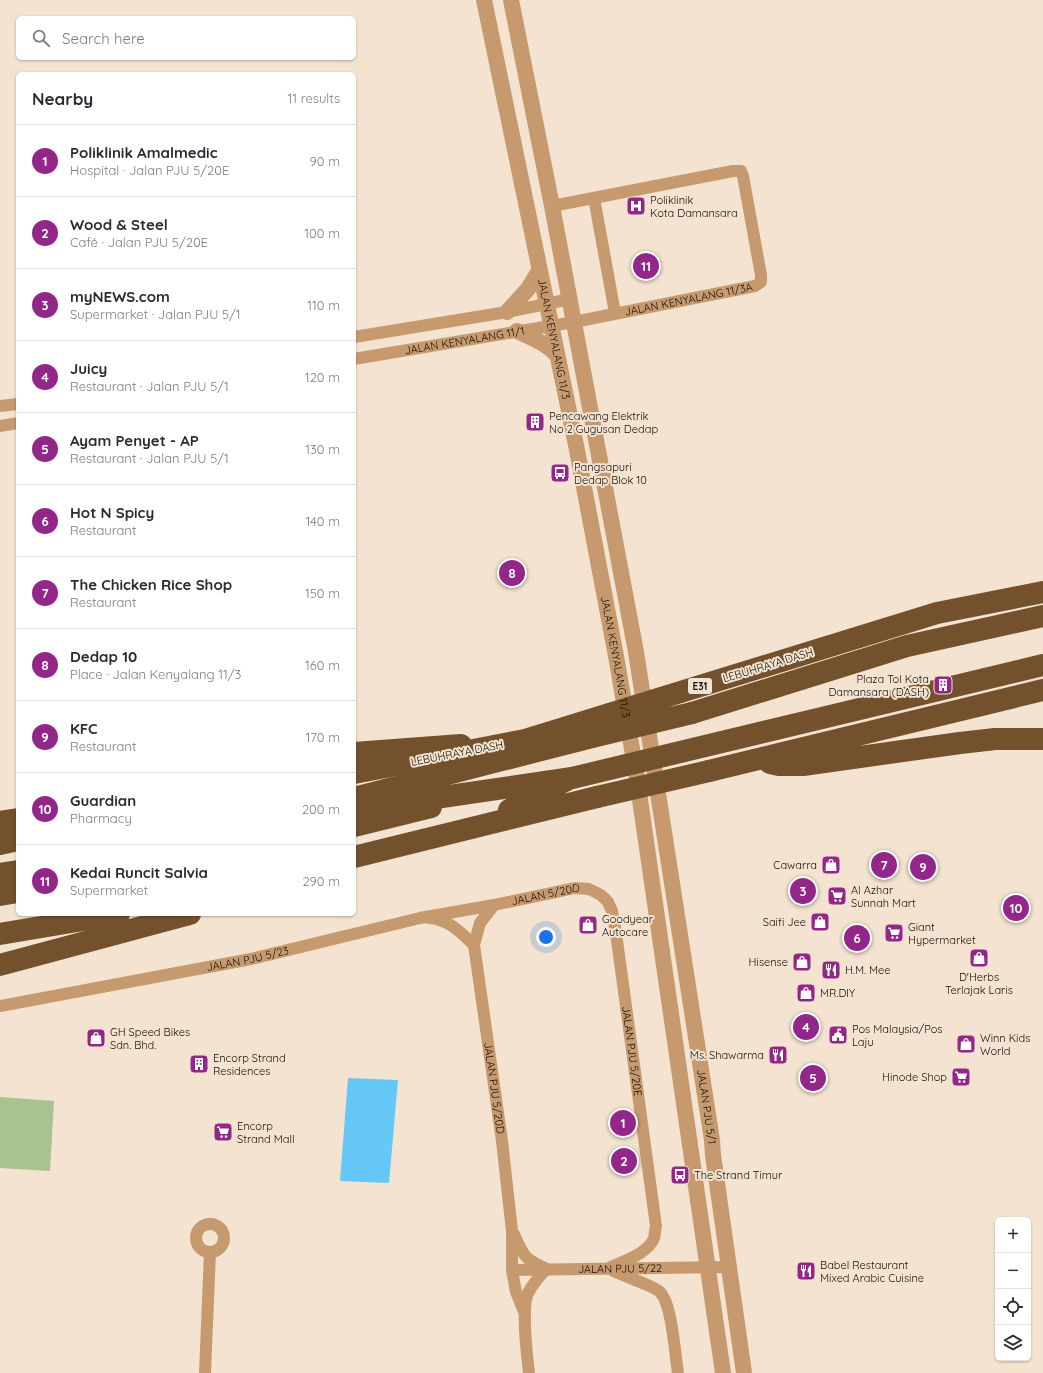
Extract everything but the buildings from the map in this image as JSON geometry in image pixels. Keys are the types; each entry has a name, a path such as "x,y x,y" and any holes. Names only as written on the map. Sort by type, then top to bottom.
{"highway":[{"name":"LEBUHRAYA DASH","path":"356,773 525,740 937,613 1043,592"},
{"path":"356,797 692,713 907,646 1043,616"},
{"path":"356,812 581,774 1043,656"},
{"path":"356,826 1043,665"},
{"path":"356,856 1043,690"},
{"path":"756,760 779,765 803,765 960,742 995,739 1043,739"},
{"path":"356,753 525,740"},
{"path":"356,843 392,832 510,809 581,774"},
{"path":"0,822 16,819"},
{"path":"0,844 16,840"},
{"path":"0,874 16,871"},
{"path":"0,895 16,892"},
{"path":"0,934 107,916"},
{"path":"0,965 183,916"}],"street":[{"name":"JALAN KENYALANG 11/3","path":"484,0 583,481 636,772"},
{"name":"JALAN KENYALANG 11/3","path":"511,0 570,299 636,652 654,769"},
{"name":"JALAN KENYALANG 11/3A","path":"552,206 733,171 740,171 743,176 761,282 755,286 574,322"},
{"path":"594,198 615,313"},
{"path":"507,312 528,289 539,271"},
{"name":"JALAN KENYALANG 11/1","path":"356,337 507,312 570,299"},
{"name":"JALAN KENYALANG 11/1","path":"356,359 574,322"},
{"path":"517,331 536,339 551,348 557,355"},
{"path":"0,406 16,404"},
{"path":"0,426 16,423"},
{"path":"583,481 602,476"},
{"name":"JALAN PJU 5/1","path":"654,769 712,1140 744,1373"},
{"name":"JALAN PJU 5/1","path":"636,772 723,1373"},
{"name":"JALAN 5/20D","path":"494,905 575,888 589,889 601,895 608,902 612,912 616,933"},
{"name":"JALAN PJU 5/23","path":"0,1006 251,959 420,918 494,905"},
{"name":"JALAN PJU 5/20D","path":"494,905 480,924 474,945 502,1141 512,1231 512,1270 516,1292 525,1314"},
{"path":"420,918 437,918 451,924 474,945"},
{"name":"JALAN PJU 5/20E","path":"609,1268 647,1248 654,1238 656,1226 616,933"},
{"name":"JALAN PJU 5/20D","path":"512,1231 523,1255 533,1263 547,1269 541,1274 528,1294 525,1314 529,1373"},
{"path":"205,1373 210,1252"},
{"name":"JALAN PJU 5/22","path":"512,1270 729,1266"},
{"path":"609,1268 660,1292 666,1302 671,1322 678,1373"}],"green space":[{"path":"0,1097 54,1101 50,1171 0,1168"}],"water":[{"path":"348,1078 398,1080 389,1183 340,1181"}],"place":[{"name":"Poliklinik Kota Damansara","path":"636,206"},
{"name":"Kedai Runcit Salvia","path":"646,266"},
{"name":"Pencawang Elektrik No 2 Gugusan Dedap","path":"535,422"},
{"name":"Pangsapuri Dedap Blok 10","path":"560,473"},
{"name":"Dedap 10","path":"512,573"},
{"name":"Plaza Tol Kota Damansara (DASH)","path":"943,685"},
{"name":"Cawarra","path":"831,865"},
{"name":"The Chicken Rice Shop","path":"884,865"},
{"name":"KFC","path":"923,867"},
{"name":"myNEWS.com","path":"803,891"},
{"name":"Al Azhar Sunnah Mart","path":"837,896"},
{"name":"Guardian","path":"1016,908"},
{"name":"Saifi Jee","path":"820,922"},
{"name":"Goodyear Autocare","path":"588,925"},
{"name":"Giant Hypermarket","path":"894,933"},
{"name":"Hot N Spicy","path":"857,938"},
{"name":"D'Herbs Terlajak Laris","path":"979,958"},
{"name":"Hisense","path":"802,962"},
{"name":"H.M. Mee","path":"831,970"},
{"name":"MR.DIY","path":"806,993"},
{"name":"Juicy","path":"806,1027"},
{"name":"Pos Malaysia/Pos Laju","path":"838,1035"},
{"name":"GH Speed Bikes Sdn. Bhd.","path":"96,1038"},
{"name":"Winn Kids World","path":"966,1044"},
{"name":"Ms. Shawarma","path":"778,1055"},
{"name":"Encorp Strand Residences","path":"199,1064"},
{"name":"Hinode Shop","path":"961,1077"},
{"name":"Ayam Penyet - AP","path":"813,1078"},
{"name":"Poliklinik Amalmedic","path":"623,1123"},
{"name":"Encorp Strand Mall","path":"223,1132"},
{"name":"Wood & Steel","path":"624,1161"},
{"name":"The Strand Timur","path":"680,1175"},
{"name":"Babel Restaurant Mixed Arabic Cuisine","path":"806,1271"}]}
